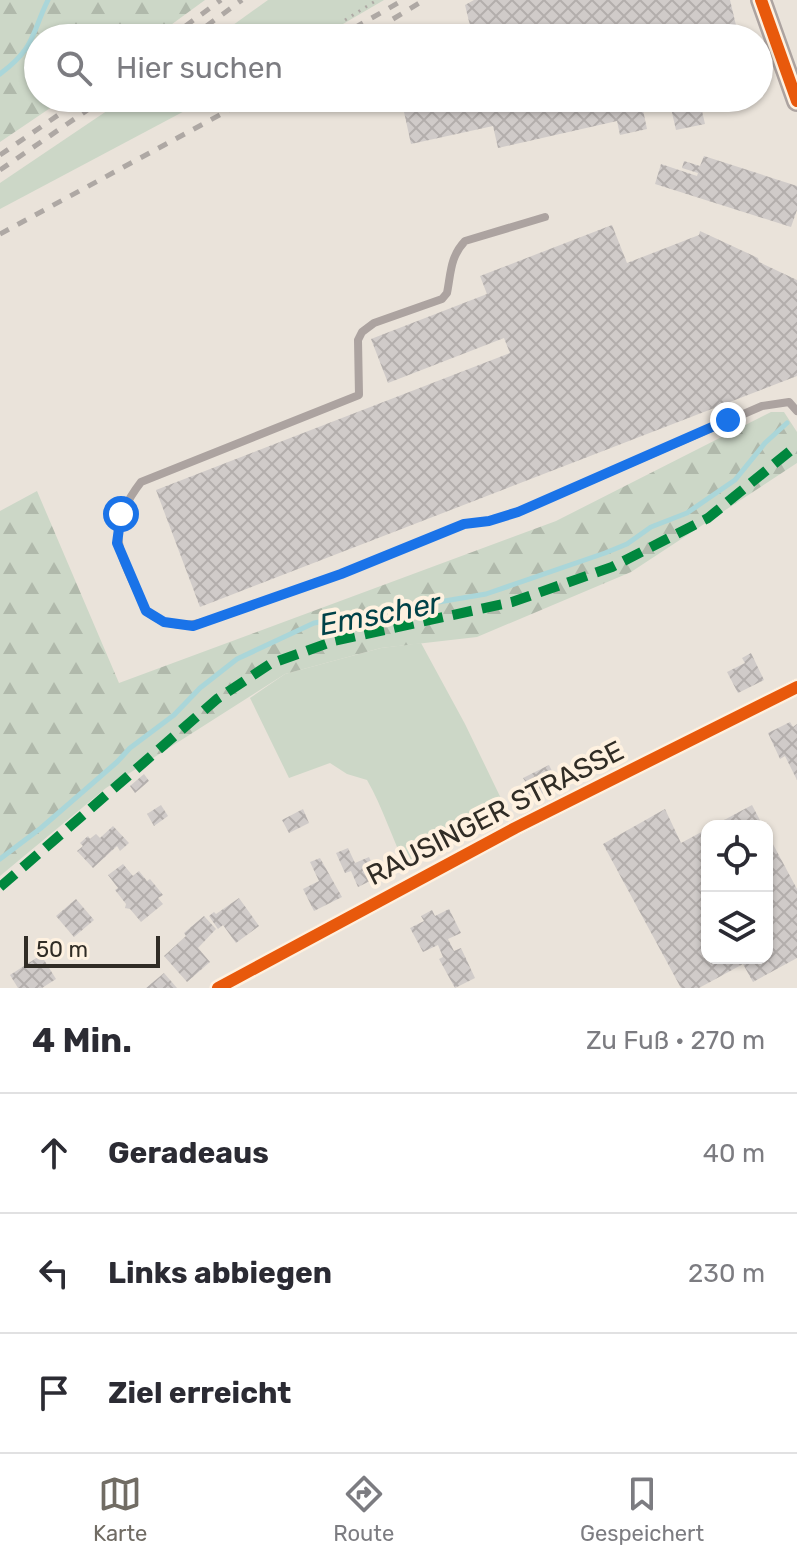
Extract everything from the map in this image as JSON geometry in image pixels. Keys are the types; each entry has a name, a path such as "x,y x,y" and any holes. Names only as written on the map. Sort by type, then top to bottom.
{"street":[{"path":"761,0 772,24"},
{"path":"773,26 792,67 797,101"},
{"name":"RAUSINGER STRASSE","path":"218,988 515,828 797,687"}],"lane":[{"path":"545,217 465,241 457,250 450,267 447,293 442,299 366,328 358,340 359,395 141,482 121,514 117,543 146,611 175,626 193,626 341,574 464,524 489,521 518,512 762,406 789,402 797,411"}],"path":[{"path":"345,20 377,0"}],"green space":[{"path":"0,0 205,0 172,24 24,24 24,112 44,112 0,142"},
{"path":"268,0 384,0 343,24 235,24"},
{"path":"105,112 183,112 0,209 0,183"},
{"path":"771,412 784,412 797,432 797,463 631,572 477,637 381,648 285,674 106,788 0,876 0,511 37,491 119,683 556,521"},
{"path":"421,643 509,815 406,867 367,780 347,774 330,763 289,778 250,698 285,674 381,648"}],"building":[{"path":"474,0 730,0 736,24 470,24 465,5"},
{"path":"404,112 643,112 647,129 620,135 617,121 498,148 493,126 411,144"},
{"path":"672,112 702,112 705,124 676,130"},
{"path":"704,156 797,186 797,210 791,227 655,184 661,164 697,176 698,173 682,168 684,161 700,166"},
{"path":"612,225 627,263 699,235 700,231 797,280 797,376 200,607 156,490 510,353 504,338 388,383 371,339 487,294 480,276"},
{"path":"751,653 764,680 738,693 727,672 745,663 742,658"},
{"path":"790,722 793,727 797,724 797,780 785,756 780,759 768,733"},
{"path":"549,765 559,785 515,808 508,794 527,784 523,778"},
{"path":"144,774 149,781 135,793 130,786"},
{"path":"161,805 168,816 154,826 147,814"},
{"path":"752,805 760,820 724,820"},
{"path":"303,809 309,823 289,833 282,820"},
{"path":"665,809 681,843 701,832 701,964 743,964 699,988 681,988 603,844"},
{"path":"113,826 129,843 120,851 117,846 93,868 77,851 83,846 80,843 96,834 100,838"},
{"path":"773,844 797,889 797,958 753,982 743,964 773,964"},
{"path":"348,848 355,863 369,857 378,877 358,887 351,871 345,873 336,853"},
{"path":"320,858 342,897 314,911 303,889 319,881 310,862"},
{"path":"123,864 133,876 139,871 147,881 150,879 163,895 158,898 163,904 141,922 130,909 125,908 126,904 115,890 118,888 108,875"},
{"path":"239,898 259,926 236,943 223,925 218,929 209,916"},
{"path":"76,899 94,920 74,937 56,916"},
{"path":"449,909 461,933 448,939 454,951 461,948 475,978 455,988 439,959 443,957 438,945 423,952 410,928 424,921 421,916 432,910 435,916"},
{"path":"204,916 216,929 198,948 210,962 187,982 164,956"},
{"path":"41,955 56,979 42,988 18,988 10,975"},
{"path":"164,973 177,988 146,988"}],"waterway":[{"path":"38,24 48,0"},
{"path":"0,74 24,51"},
{"name":"Emscher","path":"0,859 41,828 130,748 174,715 200,688 237,659 314,623 486,594 627,544 651,527 687,513 735,480 765,443 787,423"}],"railway":[{"path":"188,24 221,0"},
{"path":"209,24 242,0"},
{"path":"361,24 403,0"},
{"path":"393,19 424,0"},
{"path":"0,155 63,112"},
{"path":"0,170 85,112"},
{"path":"0,234 225,112"}],"marked path":[{"path":"0,887 217,699 270,664 334,641 512,602 612,567 708,518 795,447"}],"cycle path":[{"path":"761,0 770,24"},
{"path":"773,34 797,101"},
{"path":"218,988 515,828 797,687"}],"route":[{"path":"121,514 117,543 146,611 175,626 193,626 341,574 464,524 489,521 518,512 728,420"}]}
